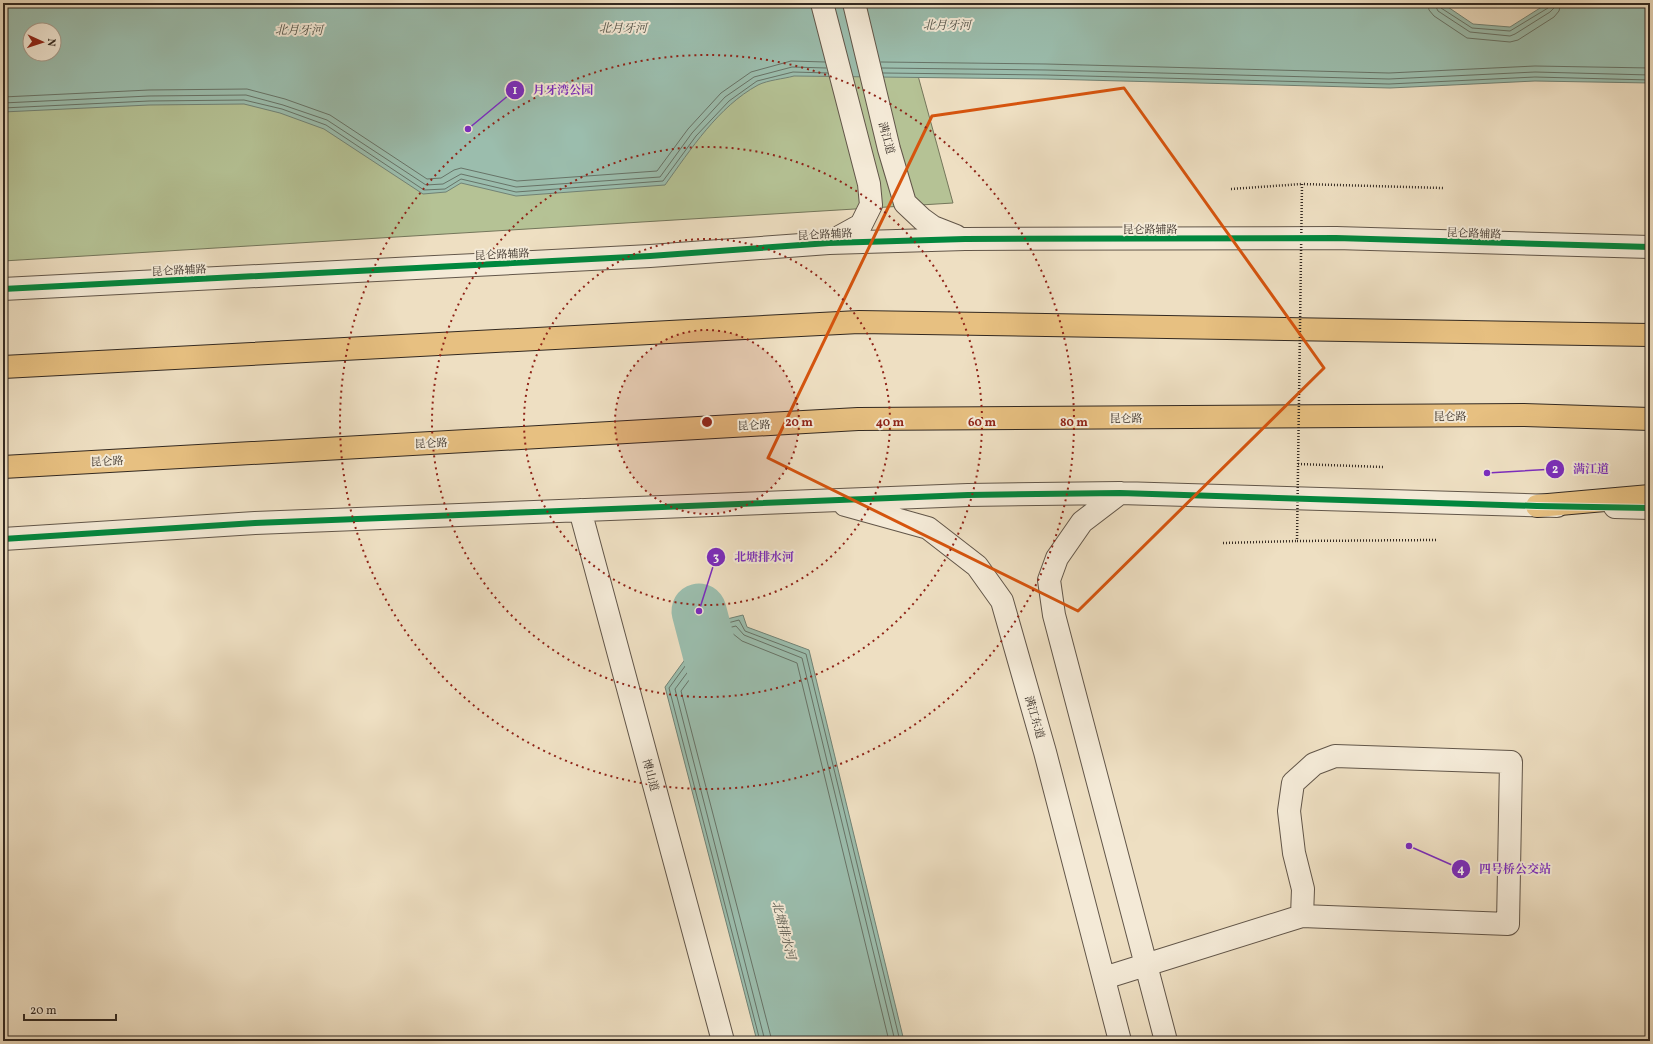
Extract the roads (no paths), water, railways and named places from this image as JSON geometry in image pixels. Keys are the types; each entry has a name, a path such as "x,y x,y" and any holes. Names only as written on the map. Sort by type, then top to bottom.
{"highway":[{"path":"3,367 859,322 1650,335"},
{"name":"昆仑路","path":"3,466 858,420 1507,416 1650,419"},
{"path":"1537,506 1650,496"}],"street":[{"path":"822,3 869,184 871,205 861,224 829,243"},
{"name":"满江道","path":"854,3 889,149 905,203 933,227 965,239"},
{"name":"昆仑路辅路","path":"3,289 650,256 829,243 965,239 1336,238 1527,245 1650,247"},
{"path":"1120,494 1082,522 1057,558 1049,580 1056,623 1166,1041"},
{"path":"3,539 255,523 823,499 968,495 1120,494 1650,508"},
{"name":"满江东道","path":"823,499 928,528 977,566 1002,601 1045,752 1120,1041"},
{"name":"博山道","path":"580,510 723,1041"},
{"path":"1104,978 1302,916 1508,924 1511,762 1335,756 1314,764 1293,782 1289,811 1294,853 1303,889 1302,916"}],"water":[{"name":"北月牙河","path":"3,3 1442,3 1473,24 1510,27 1548,3 1650,3 1650,83 1535,81 1390,88 1046,79 794,76 762,83 730,105 695,143 665,185 516,196 461,183 446,192 423,194 324,129 280,113 244,104 149,105 3,112"},
{"path":"743,615 747,627 809,650 904,1041 757,1041 665,687 702,636 699,626"}],"waterway":[{"name":"北塘排水河","path":"699,611 722,699"}],"place":[{"name":"月牙湾公园","path":"468,129"},
{"name":"满江道","path":"1487,473"},
{"name":"北塘排水河","path":"699,611"},
{"name":"四号桥公交站","path":"1409,846"}]}
